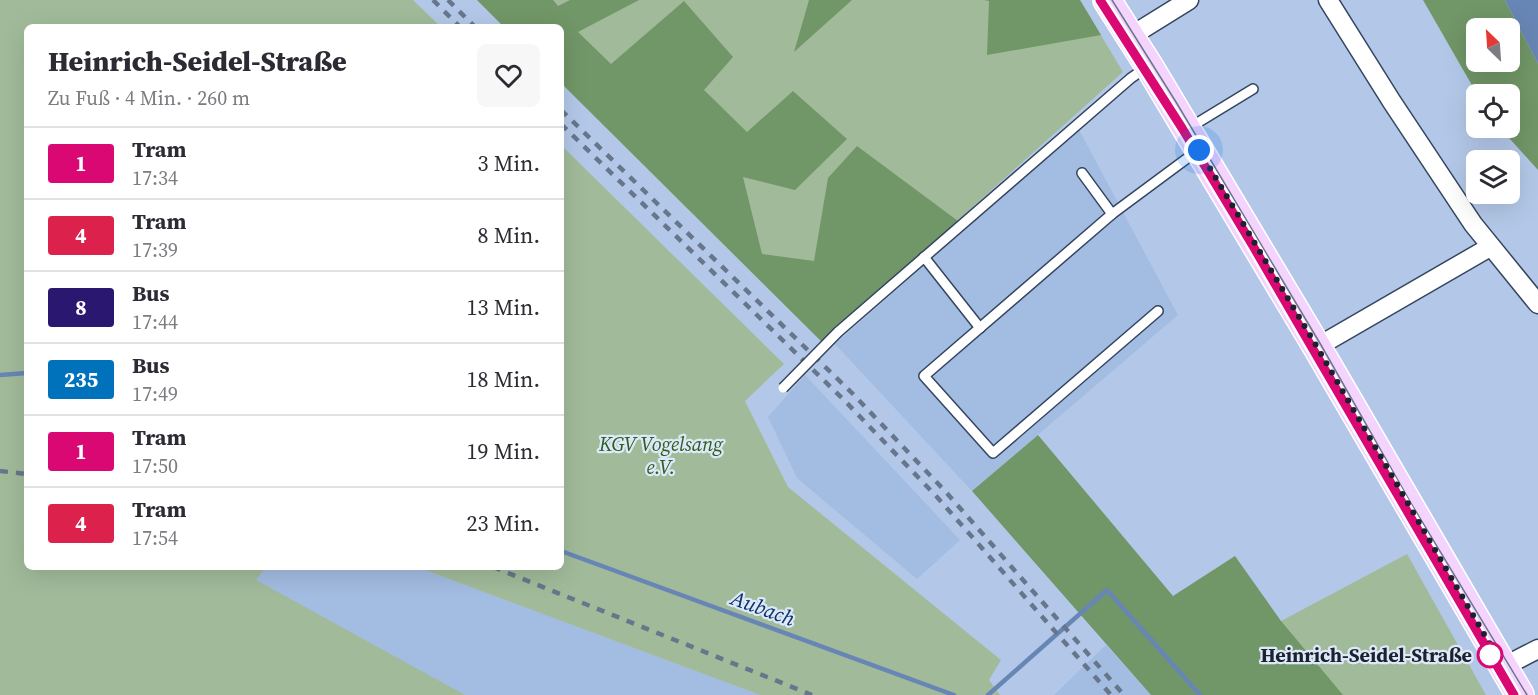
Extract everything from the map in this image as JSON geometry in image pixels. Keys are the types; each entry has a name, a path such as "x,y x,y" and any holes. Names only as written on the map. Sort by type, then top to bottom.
{"main road":[{"path":"1107,0 1131,36 1317,347 1520,695"}],"street":[{"path":"1131,36 1189,0"},
{"path":"1329,0 1392,102 1490,247 1538,304"},
{"path":"1317,347 1490,247"},
{"path":"1503,667 1538,649"}],"lane":[{"path":"783,388 838,332 1131,78 1149,66"},
{"path":"1158,311 993,453 924,376 1253,89"},
{"path":"1082,173 1112,214"},
{"path":"924,257 980,328"}],"shaded area":[{"path":"1505,0 1538,0 1538,64 1520,29 1520,18 1514,18"},
{"path":"1079,130 1178,315 972,491 835,344"},
{"path":"805,375 960,540 917,579 797,478 768,417"},
{"path":"0,484 24,558 24,570 80,570 255,580 263,570 425,570 760,695 0,695"},
{"path":"1106,645 1151,695 1054,695"}],"green space":[{"path":"0,0 413,0 438,24 24,24 24,570 264,570 256,580 465,695 0,695"},
{"path":"477,0 1080,0 1123,72 822,342 564,86 564,24 501,24"},
{"path":"477,0 553,0 558,6 570,0 639,0 578,32 611,64 684,1 733,57 704,90 747,132 793,91 847,139 795,190 743,177 762,254 814,261 828,178 857,146 958,221 822,342 564,86 564,24 501,24"},
{"path":"809,0 852,0 794,52"},
{"path":"984,0 1080,0 1101,35 987,55 989,1"},
{"path":"1423,0 1505,0 1514,18 1466,18 1466,72 1520,72 1520,29 1538,64 1538,170 1509,138 1520,138 1520,84 1471,84"},
{"name":"KGV Vogelsang e.V.","path":"564,148 784,364 745,401 788,487 1001,660 989,680 1000,695 760,695 425,570 564,570"},
{"path":"1038,435 1173,596 1235,556 1281,621 1343,695 1151,695 972,491"},
{"path":"1407,554 1486,695 1319,695 1281,621"}],"waterway":[{"name":"Aubach","path":"0,375 24,373"},
{"name":"Aubach","path":"564,552 954,695"},
{"name":"Aubach","path":"988,695 1107,590 1200,695"}],"tram line":[{"path":"1100,0 1178,121"},
{"name":"1","path":"1100,0 1182,128 1253,246 1514,695"},
{"path":"1112,0 1176,102 1321,345 1412,505 1527,695"},
{"path":"1462,605 1514,695"}],"railway":[{"path":"433,0 457,24"},
{"path":"448,0 472,24"},
{"path":"564,113 852,393 945,491 1124,695"},
{"path":"564,127 845,401 937,497 1111,695"},
{"path":"0,471 24,474"},
{"path":"500,570 812,695"}],"place":[{"name":"Heinrich-Seidel-Straße","path":"1490,655"}],"route":[{"path":"1199,150 1495,653 1490,655"}]}
